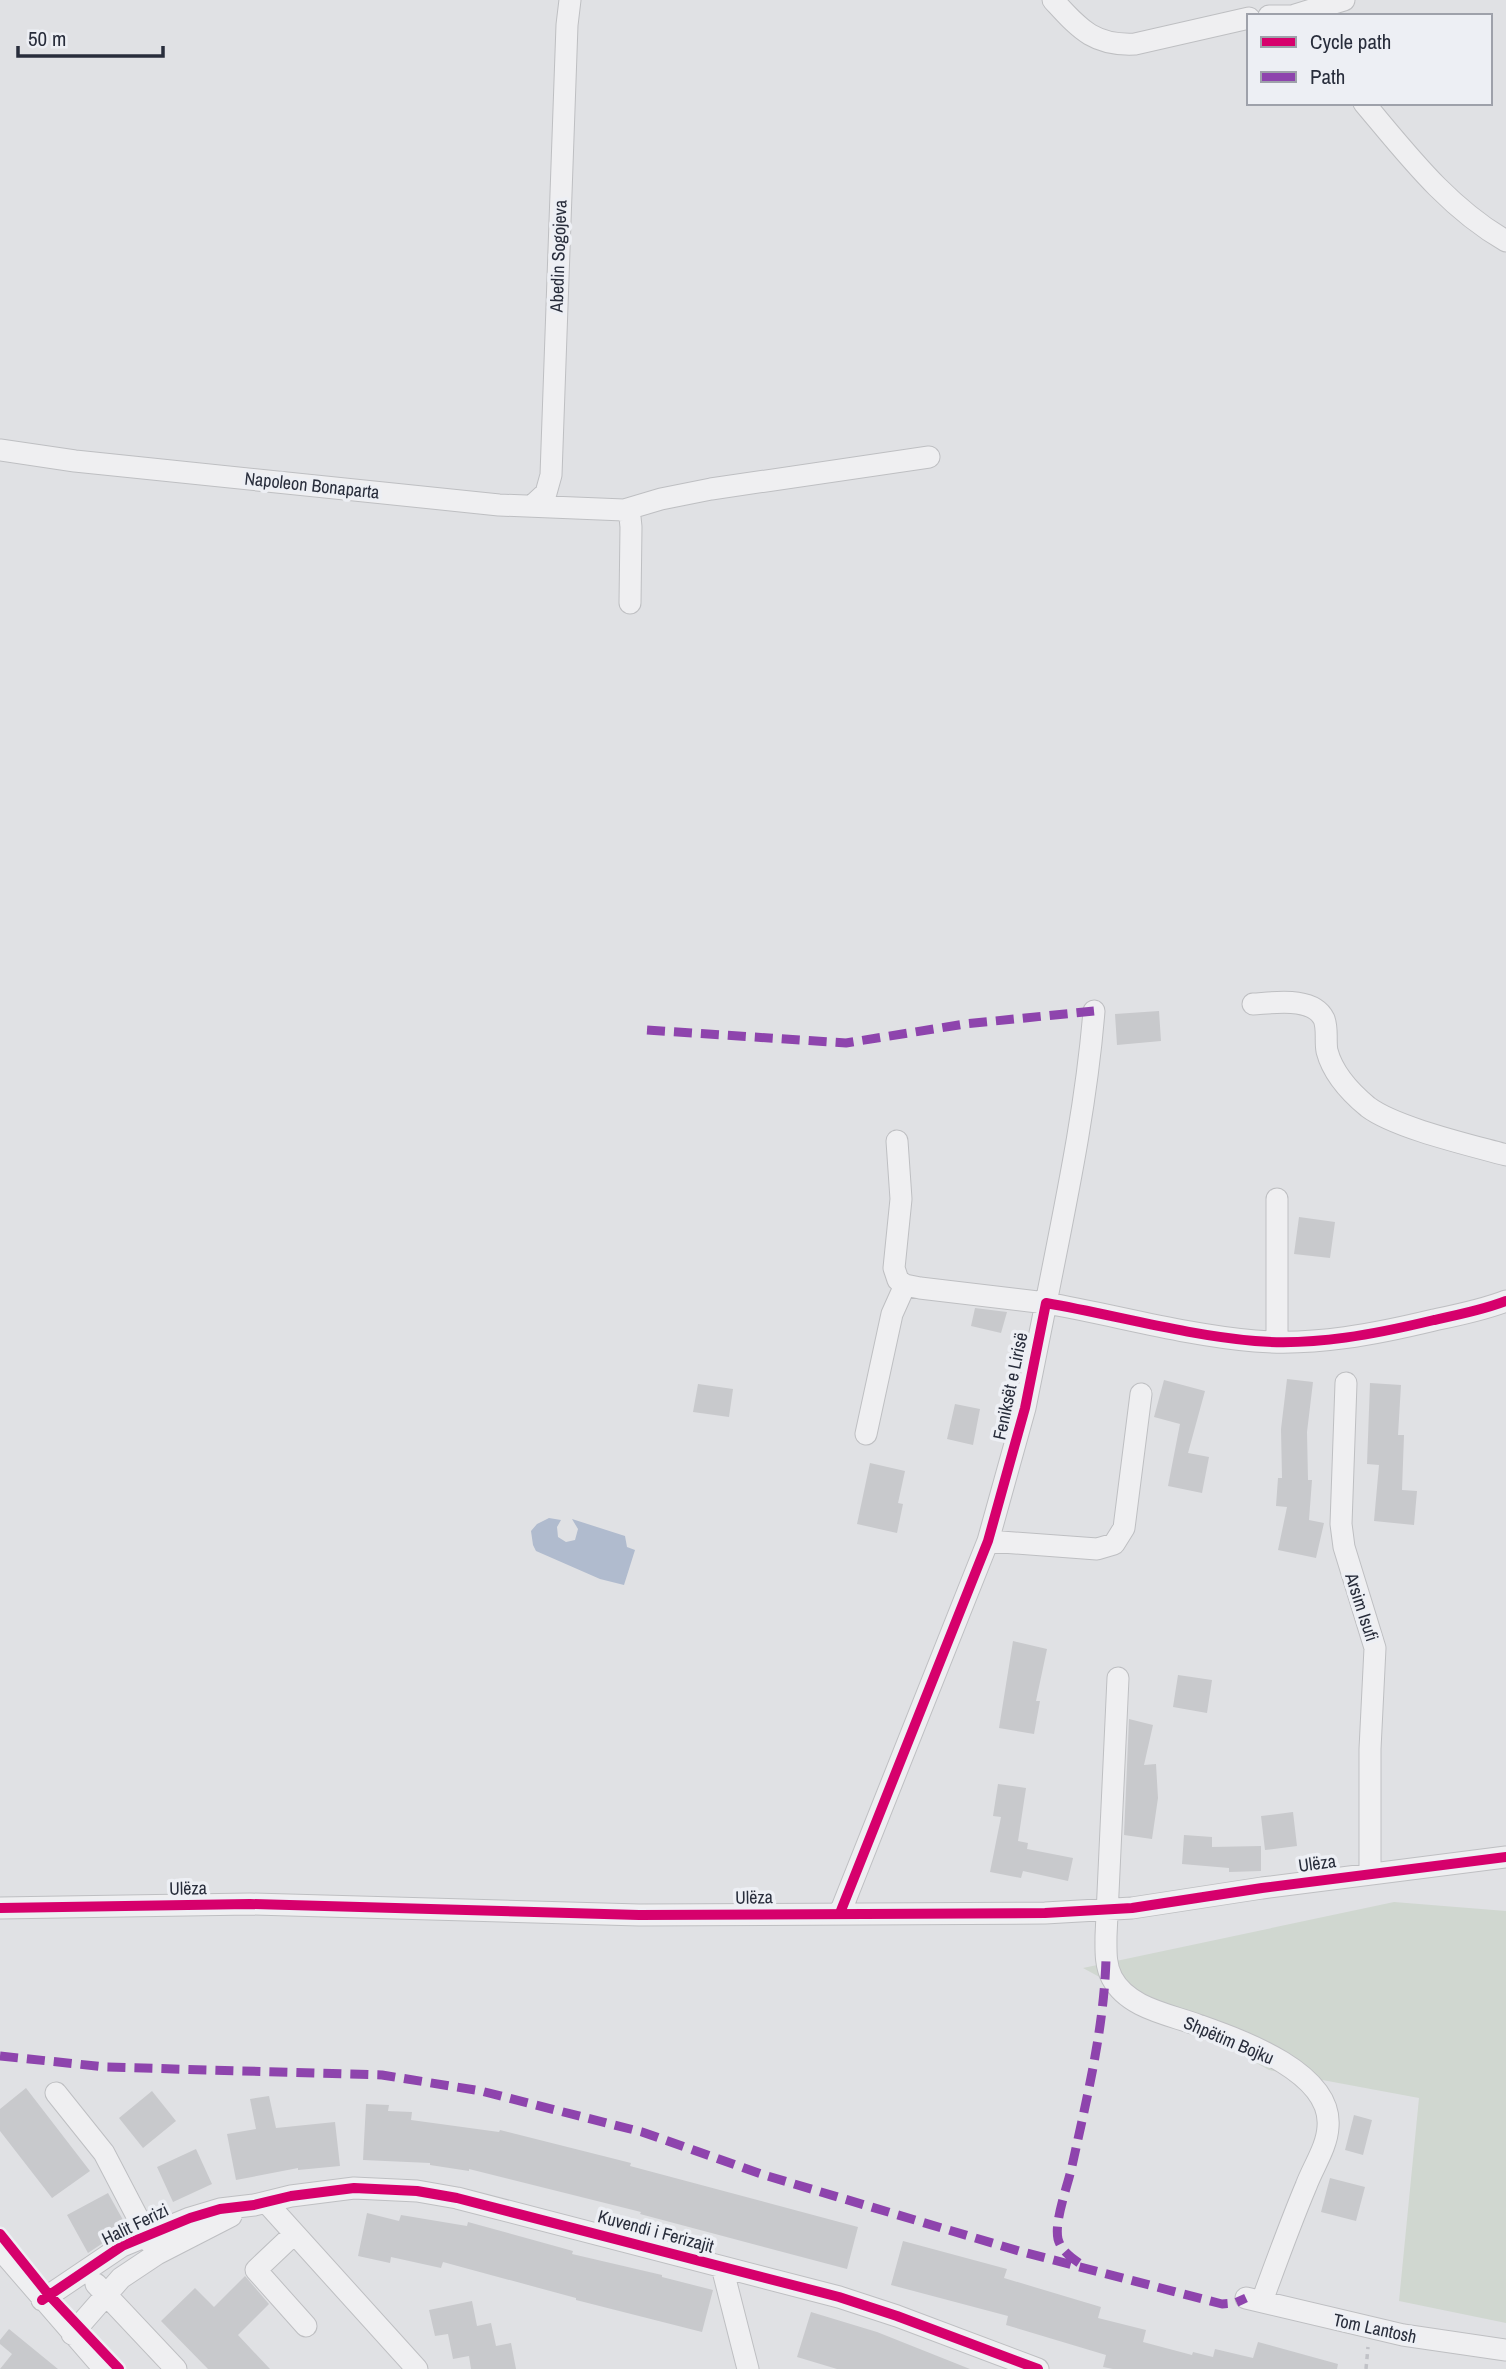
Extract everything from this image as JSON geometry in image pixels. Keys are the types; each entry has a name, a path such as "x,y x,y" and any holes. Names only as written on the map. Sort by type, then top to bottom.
{"street":[{"name":"Abedin Sogojeva","path":"532,506 546,493 551,475 570,0"},
{"path":"1053,0 1083,31 1105,42 1119,44 1135,44 1247,18"},
{"path":"1299,14 1344,0"},
{"path":"1366,105 1433,184 1459,209 1506,241"},
{"name":"Napoleon Bonaparta","path":"0,450 75,461 486,503 624,510 711,489 929,457"},
{"path":"624,510 630,517 631,527 630,603"},
{"path":"1253,1004 1298,1004 1317,1011 1323,1018 1327,1050 1334,1068 1347,1088 1369,1108 1391,1120 1506,1155"},
{"name":"Feniksët e Lirisë","path":"840,1913 988,1541 1025,1408 1046,1303 1082,1114 1094,1011"},
{"path":"897,1141 901,1199 894,1268 898,1280 905,1285 1046,1303 1221,1337 1277,1341 1326,1340 1368,1333 1467,1313 1506,1301"},
{"path":"1277,1199 1277,1341"},
{"path":"866,1434 892,1314 905,1285"},
{"name":"Arsim Isufi","path":"1346,1383 1341,1524 1344,1547 1375,1648 1370,1749 1370,1874"},
{"path":"988,1541 1097,1549 1114,1544 1124,1528 1141,1394"},
{"path":"1107,1911 1118,1678"},
{"name":"Ulëza","path":"0,1908 250,1904 639,1915 1107,1911 1506,1857"},
{"name":"Shpëtim Bojku","path":"1107,1911 1106,1959 1110,1976 1125,1994 1151,2009 1257,2049 1309,2082 1323,2097 1328,2112 1328,2128 1322,2148 1254,2299"},
{"name":"Halit Ferizi","path":"56,2093 104,2153 157,2254"},
{"name":"Kuvendi i Ferizajit","path":"260,2204 291,2196 354,2188 417,2191 457,2198 874,2309 1038,2369"},
{"path":"260,2204 294,2234 417,2369"},
{"name":"Halit Ferizi","path":"42,2300 122,2246 146,2235 220,2209 260,2204"},
{"name":"Halit Ferizi","path":"72,2334 121,2278 157,2254 260,2204"},
{"path":"294,2234 256,2270 306,2326"},
{"path":"0,2249 104,2369"},
{"path":"722,2267 748,2369"},
{"path":"84,2272 176,2369"},
{"name":"Tom Lantosh","path":"1254,2299 1403,2335 1506,2350"}],"shaded area":[{"path":"1394,1902 1506,1911 1506,2323 1399,2301 1419,2098 1269,2070 1083,1968"}],"water":[{"path":"549,1518 561,1520 557,1527 558,1537 566,1542 575,1540 578,1529 572,1519 625,1536 627,1547 635,1550 624,1585 600,1579 536,1551 531,1531 537,1524"}],"building":[{"path":"1159,1011 1161,1041 1117,1045 1115,1014"},
{"path":"1299,1217 1335,1222 1330,1258 1294,1254"},
{"path":"975,1308 1007,1312 1001,1333 971,1326"},
{"path":"1287,1379 1313,1382 1307,1432 1308,1480 1312,1480 1309,1520 1324,1523 1316,1558 1278,1550 1287,1507 1276,1506 1278,1478 1282,1478 1281,1429"},
{"path":"1164,1380 1205,1391 1188,1453 1209,1457 1202,1493 1168,1486 1180,1424 1154,1417"},
{"path":"1370,1383 1401,1385 1398,1435 1404,1435 1402,1490 1417,1491 1414,1525 1374,1521 1379,1465 1367,1464"},
{"path":"698,1384 733,1389 729,1417 693,1412"},
{"path":"955,1404 980,1409 973,1445 947,1439"},
{"path":"870,1463 905,1471 898,1503 903,1504 897,1533 857,1524"},
{"path":"1013,1641 1047,1649 1036,1701 1040,1701 1034,1734 999,1728"},
{"path":"1178,1675 1212,1680 1207,1713 1173,1707"},
{"path":"1129,1719 1153,1725 1144,1765 1156,1764 1158,1798 1152,1839 1124,1835"},
{"path":"998,1784 1026,1788 1018,1841 1028,1843 1027,1849 1073,1858 1068,1881 1023,1871 1021,1878 990,1872 1001,1817 993,1816"},
{"path":"1293,1812 1297,1846 1265,1850 1261,1816"},
{"path":"1184,1835 1212,1837 1212,1847 1261,1846 1261,1871 1229,1872 1229,1868 1182,1864"},
{"path":"26,2088 90,2171 52,2198 0,2131 0,2109"},
{"path":"152,2091 176,2121 143,2148 119,2118"},
{"path":"269,2096 276,2128 335,2122 340,2166 298,2168 236,2180 227,2134 256,2129 250,2099"},
{"path":"366,2104 389,2105 388,2111 412,2112 411,2120 500,2130 631,2163 630,2166 858,2227 847,2269 640,2214 641,2212 469,2169 430,2163 363,2160"},
{"path":"1354,2115 1372,2120 1363,2155 1345,2150"},
{"path":"196,2149 212,2184 173,2202 157,2167"},
{"path":"1330,2178 1365,2187 1356,2221 1321,2212"},
{"path":"108,2193 128,2229 88,2253 67,2215"},
{"path":"367,2213 399,2221 401,2215 467,2226 468,2222 573,2251 572,2254 713,2290 702,2332 443,2262 441,2268 391,2257 390,2263 358,2256"},
{"path":"903,2241 1007,2269 1004,2278 1101,2307 1098,2318 1146,2330 1143,2342 1192,2355 1193,2352 1213,2357 1215,2349 1253,2358 1258,2342 1338,2364 1337,2369 1103,2367 1106,2355 1006,2325 1008,2316 891,2285"},
{"path":"245,2276 269,2304 238,2335 270,2369 208,2369 161,2321 195,2288 214,2307"},
{"path":"472,2301 477,2326 491,2323 496,2346 511,2343 516,2369 471,2369 469,2356 453,2359 448,2334 435,2336 429,2310"},
{"path":"811,2312 877,2332 970,2369 837,2369 797,2357"},
{"path":"9,2329 58,2369 0,2369 12,2354 0,2344"}],"marked path":[{"path":"647,1030 846,1043 965,1024 1094,1011"},
{"path":"1079,2263 1066,2253 1059,2243 1057,2231 1094,2063 1106,1959"},
{"path":"0,2056 106,2067 382,2075 481,2091 642,2132 764,2175 1019,2251 1222,2304 1235,2303 1246,2298"}],"cycle path":[{"path":"840,1913 988,1541 1025,1408 1046,1303 1203,1334 1255,1341 1300,1342 1390,1330 1506,1301"},
{"path":"0,1908 250,1904 639,1915 1045,1913 1132,1908 1262,1888 1506,1857"},
{"path":"42,2300 122,2246 190,2218 220,2209 354,2188 417,2191 457,2198 839,2297 1038,2369"},
{"path":"0,2234 49,2295 119,2369"}]}
